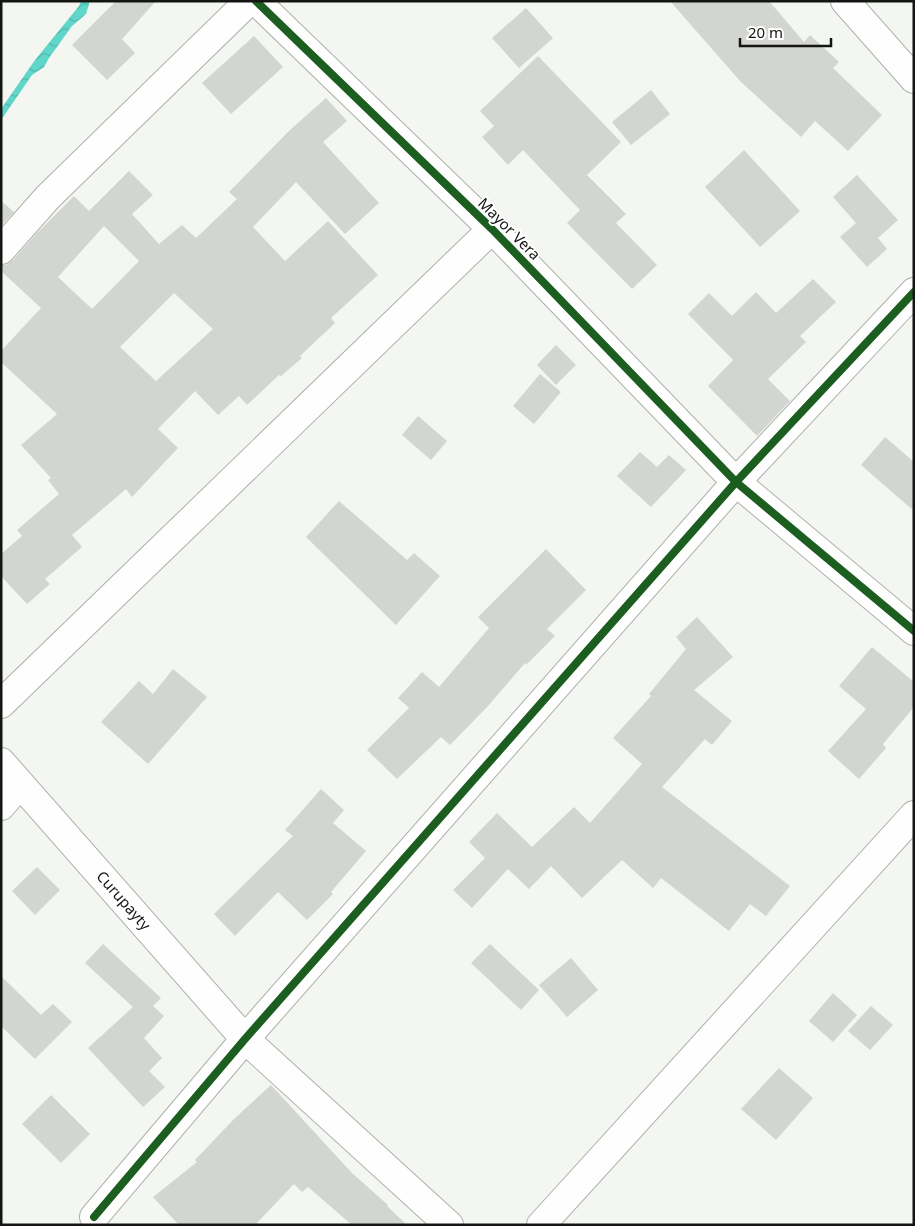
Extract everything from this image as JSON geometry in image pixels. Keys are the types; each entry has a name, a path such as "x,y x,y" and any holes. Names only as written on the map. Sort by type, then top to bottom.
{"street":[{"path":"1,250 48,197 249,1"},
{"name":"Mayor Vera","path":"256,1 492,229 736,482 914,631"},
{"path":"844,1 914,79"},
{"path":"1,704 492,229"},
{"path":"94,1217 245,1039 736,482 914,292"},
{"name":"Curupayty","path":"1,762 245,1039 448,1225"},
{"path":"1,806 20,784"},
{"path":"541,1225 914,815"}],"water":[{"path":"81,1 90,1 86,14 72,26 44,67 32,75 1,120 1,109 35,60"}],"building":[{"path":"116,1 156,1 122,39 135,53 107,80 72,45"},
{"path":"670,1 769,1 804,42 810,35 839,62 833,68 882,115 848,151 815,121 801,137 740,81"},
{"path":"526,8 553,38 519,68 492,38"},
{"path":"254,36 283,67 231,114 202,83"},
{"path":"538,56 621,142 587,175 626,214 616,223 657,265 632,289 567,223 580,210 523,150 508,165 482,137 494,126 480,111"},
{"path":"651,90 670,114 631,145 612,122"},
{"path":"326,98 347,121 323,142 379,203 345,234 296,182 253,227 285,261 328,221 378,275 331,318 335,323 300,356 302,358 281,376 279,375 247,405 239,396 218,415 195,391 158,429 178,448 132,497 126,489 72,535 82,547 45,579 50,584 27,604 1,576 1,554 22,536 17,530 59,494 48,480 51,478 21,445 57,414 1,362 1,351 41,308 1,271 1,265 6,265 13,260 74,196 89,211 129,171 153,195 132,214 159,244 182,225 196,238 237,199 229,192 290,130","holes":["104,226 139,261 92,309 58,277","174,293 213,329 156,381 120,347"]},
{"path":"744,150 800,211 760,247 705,187"},
{"path":"857,175 898,220 878,238 887,249 867,267 840,237 856,223 833,197"},
{"path":"1,201 14,212 1,226"},
{"path":"813,279 836,302 800,336 806,342 768,379 790,401 757,436 708,386 733,360 688,314 709,293 732,316 756,292 776,313"},
{"path":"556,345 576,365 556,385 537,365"},
{"path":"540,374 561,392 534,424 513,406"},
{"path":"418,416 447,441 431,460 402,435"},
{"path":"885,437 914,462 914,511 861,465"},
{"path":"640,452 657,467 669,455 686,470 651,507 617,476"},
{"path":"339,501 407,560 414,553 440,576 396,625 306,537"},
{"path":"546,549 586,590 547,629 555,636 526,665 525,663 488,706 450,745 441,737 397,779 367,750 409,708 398,698 422,672 439,687 489,628 478,617"},
{"path":"697,617 733,657 694,690 732,721 712,745 705,739 662,787 790,886 766,916 750,904 729,931 661,878 653,888 622,860 582,898 551,866 529,889 508,869 472,908 453,890 485,858 469,842 497,813 532,847 574,807 590,823 642,764 613,738 651,696 649,694 686,649 676,637"},
{"path":"872,647 914,682 914,707 883,744 886,748 859,779 828,751 866,709 839,686"},
{"path":"173,669 207,697 148,764 101,722 139,681 153,694"},
{"path":"321,789 344,810 333,823 366,851 331,892 333,894 307,920 278,892 235,936 214,914 293,836 285,830"},
{"path":"37,867 60,890 35,915 12,891"},
{"path":"103,944 161,998 153,1006 164,1016 144,1038 162,1058 149,1071 165,1087 143,1107 88,1048 133,1007 85,963"},
{"path":"490,944 539,990 521,1010 471,963"},
{"path":"571,958 598,990 567,1017 539,985"},
{"path":"1,976 41,1015 53,1004 72,1022 35,1059 1,1026"},
{"path":"833,993 857,1015 833,1042 809,1021"},
{"path":"871,1006 893,1025 870,1050 848,1031"},
{"path":"779,1068 813,1098 776,1140 741,1109"},
{"path":"271,1085 352,1173 407,1225 352,1225 308,1187 302,1192 294,1184 255,1225 179,1225 153,1197 197,1162 195,1160 234,1119"},
{"path":"51,1095 90,1134 61,1163 22,1124"}],"cycle path":[{"path":"256,1 492,229 736,482 914,631"},
{"path":"94,1217 245,1039 736,482 914,292"}]}
